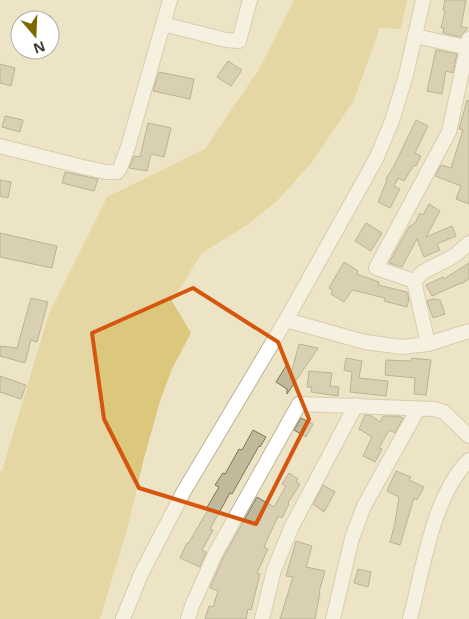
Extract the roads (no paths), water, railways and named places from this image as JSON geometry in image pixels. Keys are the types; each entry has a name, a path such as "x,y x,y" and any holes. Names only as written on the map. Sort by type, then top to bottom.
{"street":[{"path":"0,146 83,167 106,172 117,172 128,147 170,0"},
{"path":"163,24 226,40 239,41 250,0"},
{"path":"123,619 141,574 184,492 286,320 376,159 392,122 423,0"},
{"path":"414,281 376,268 449,132 468,45 415,36"},
{"path":"414,281 423,272 454,256 469,242"},
{"path":"414,281 428,344"},
{"path":"286,320 365,342 402,347 428,344 469,331"},
{"path":"188,619 215,554 298,404 434,409 444,412 469,436"},
{"path":"262,619 274,570 291,528 356,405"},
{"path":"333,619 352,538 364,506 418,409"},
{"path":"410,619 436,516 447,491 469,460"}]}
